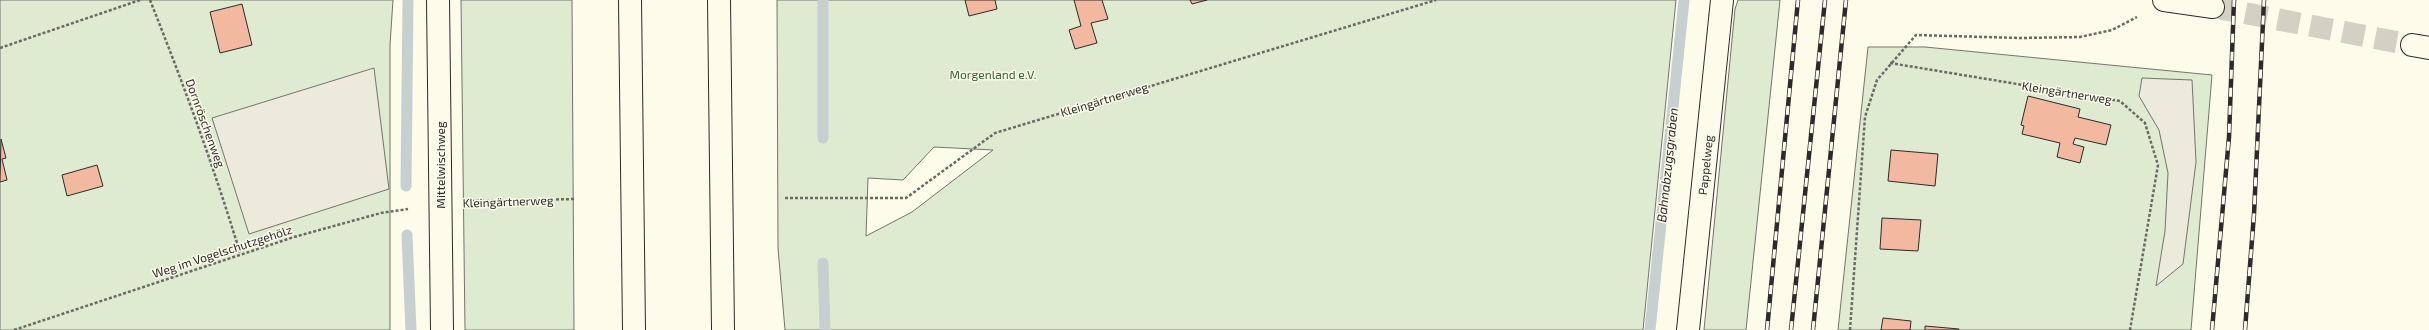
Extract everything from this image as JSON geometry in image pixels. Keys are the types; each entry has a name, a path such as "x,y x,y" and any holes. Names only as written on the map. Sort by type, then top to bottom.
{"main road":[{"name":"Mittelwischweg","path":"438,0 442,330"},
{"path":"630,0 634,330"},
{"path":"719,0 723,330"},
{"name":"Pappelweg","path":"1688,330 1722,0"},
{"path":"2164,0 2213,7"}],"path":[{"path":"0,48 140,0"},
{"name":"Dornröschenweg","path":"150,0 221,191 240,253"},
{"name":"Kleingärtnerweg","path":"785,198 906,198 995,133 1436,0"},
{"path":"1850,330 1865,117 1877,80 1890,63 1916,35 2020,38 2080,36 2112,30 2139,16"},
{"name":"Kleingärtnerweg","path":"1890,63 2120,100 2145,123 2158,165 2130,330"},
{"name":"Kleingärtnerweg","path":"440,205 459,202 576,199"},
{"name":"Weg im Vogelschutzgehölz","path":"14,330 240,253 381,213 440,205"}],"green space":[{"path":"0,0 393,0 390,45 390,330 0,330"},
{"path":"461,0 572,0 574,330 465,330"},
{"name":"Morgenland e.V.","path":"777,0 1676,0 1643,330 785,330 778,248","holes":["934,147 993,150 912,212 866,236 868,178 903,180"]},
{"path":"1738,0 1780,0 1746,330 1704,330 1735,9"},
{"path":"1868,47 1925,47 2212,75 2191,330 1838,330"}],"shaded area":[{"path":"374,68 389,189 249,234 212,118"},
{"path":"2142,78 2192,80 2196,162 2183,264 2156,286 2165,231 2168,173 2159,130 2139,96"}],"building":[{"path":"965,0 995,0 997,9 969,16"},
{"path":"1074,0 1102,0 1108,19 1091,23 1097,43 1075,49 1069,30 1081,26"},
{"path":"1190,0 1207,0 1192,4"},
{"path":"242,4 252,45 220,53 210,12"},
{"path":"2028,96 2080,109 2078,117 2111,125 2106,145 2075,138 2073,144 2084,147 2080,163 2057,157 2060,143 2022,134 2024,126 2021,125"},
{"path":"1,139 6,158 2,159 7,180 0,182"},
{"path":"1891,150 1938,154 1935,186 1888,181"},
{"path":"97,165 103,186 67,196 62,175"},
{"path":"1882,218 1921,220 1918,251 1880,249"},
{"path":"1883,318 1911,321 1910,330 1881,330"},
{"path":"1925,326 1959,329 1959,330 1925,330"}],"waterway":[{"path":"406,186 408,0"},
{"path":"823,0 823,138"},
{"name":"Bahnabzugsgraben","path":"1650,330 1684,0"},
{"path":"407,235 411,330"},
{"path":"823,263 825,330"}],"tunnel":[{"path":"2213,7 2412,45"}],"railway":[{"path":"1767,330 1798,0"},
{"path":"1791,330 1825,0"},
{"path":"1813,330 1846,0"},
{"path":"2212,330 2229,137 2234,0"},
{"path":"2245,330 2254,214 2264,0"}]}
